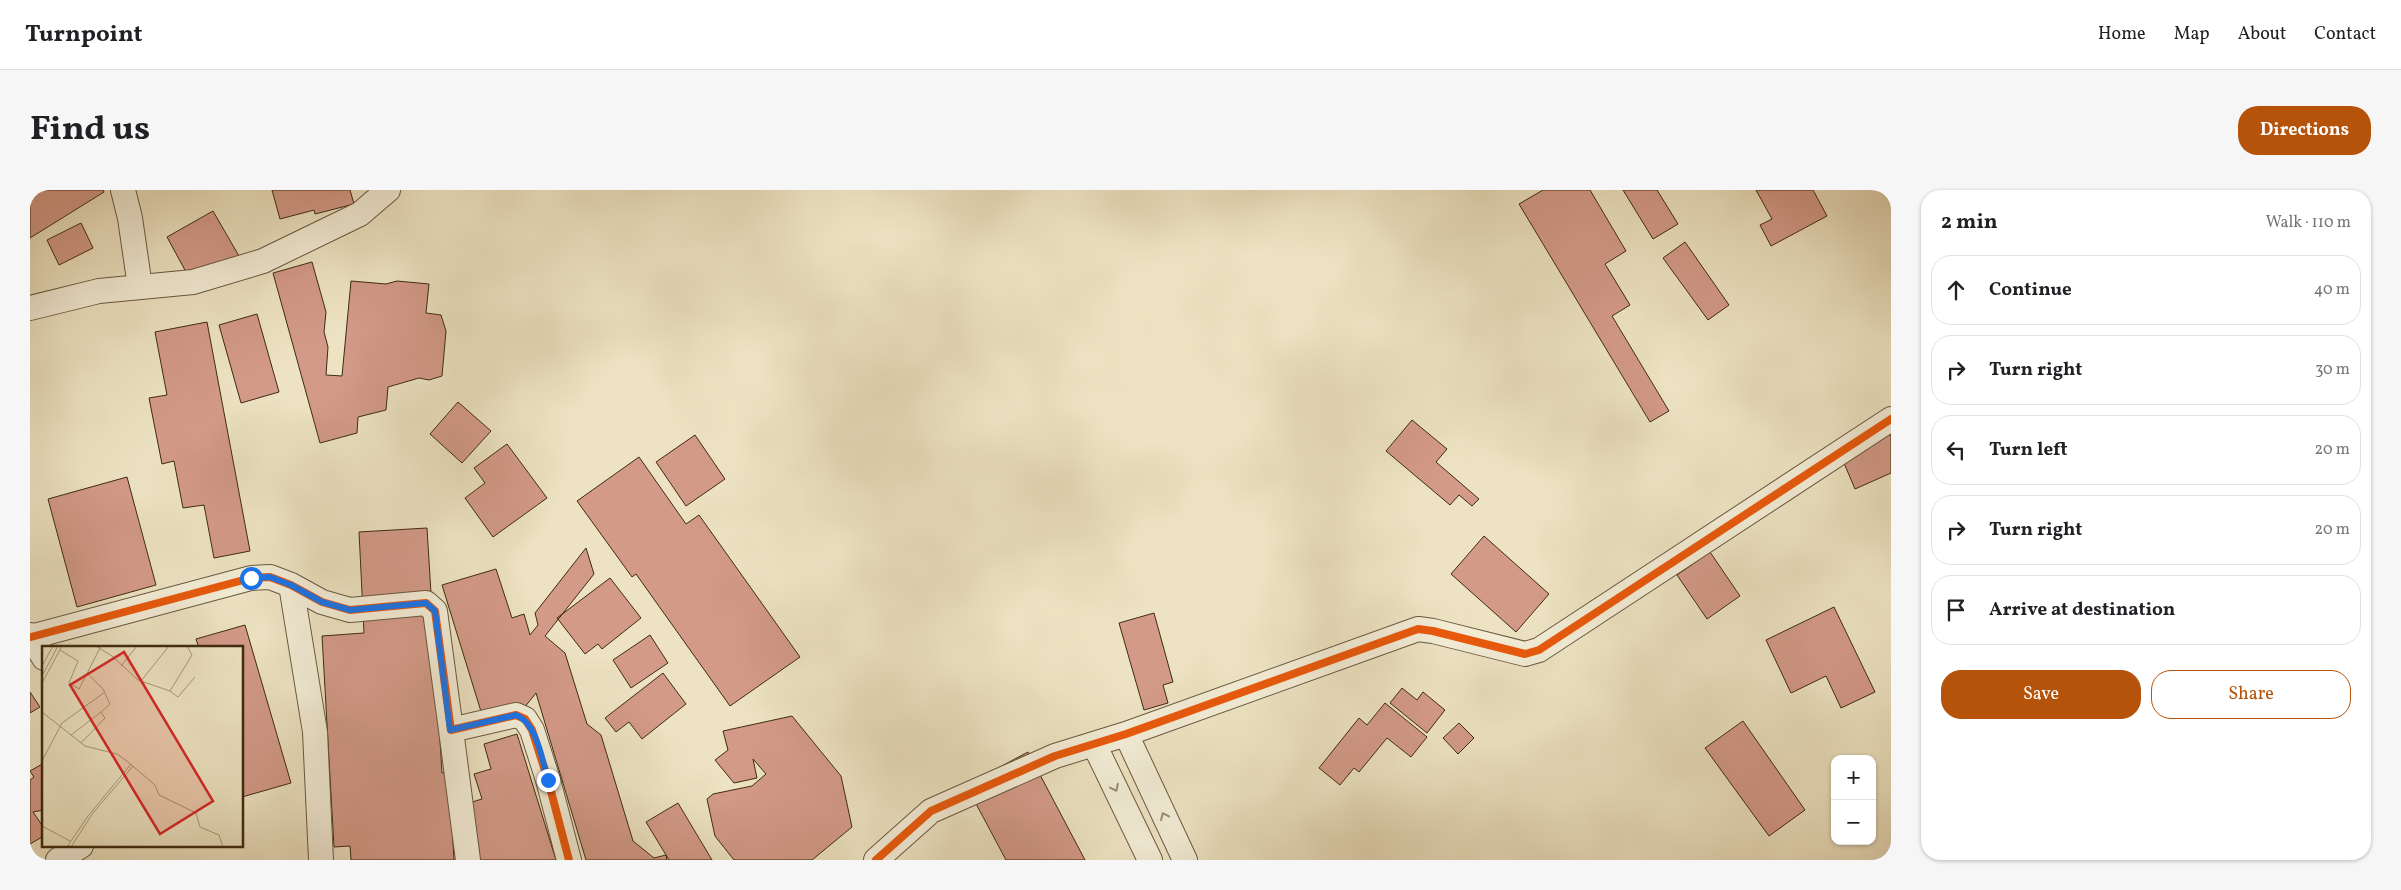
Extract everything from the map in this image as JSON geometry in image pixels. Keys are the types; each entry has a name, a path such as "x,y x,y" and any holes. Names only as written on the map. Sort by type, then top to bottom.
{"street":[{"path":"123,190 130,218 140,287"},
{"path":"30,308 99,291 193,282 263,261 360,214 386,190"},
{"path":"876,860 931,811 1055,756 1126,734 1418,629 1525,654 1539,650 1891,419"},
{"path":"42,655 31,636 251,578 270,577 291,585 322,602 350,610 426,603 435,611 468,860"},
{"path":"291,585 315,732 321,860"},
{"path":"450,730 516,715 525,719 532,730 548,780 569,860"},
{"path":"1126,734 1185,860"},
{"path":"1094,744 1150,860"},
{"path":"58,860 78,848"}],"building":[{"path":"30,190 103,190 104,192 30,238"},
{"path":"272,190 350,190 354,204 315,214 314,210 280,219"},
{"path":"1543,190 1590,190 1626,251 1605,264 1630,305 1612,316 1669,411 1650,422 1519,204"},
{"path":"1623,190 1657,190 1678,224 1653,239"},
{"path":"1756,190 1813,190 1827,216 1771,246 1760,225 1772,219"},
{"path":"213,211 239,256 192,283 167,237"},
{"path":"81,223 93,248 59,265 47,240"},
{"path":"1685,242 1729,305 1708,320 1663,258"},
{"path":"312,262 326,312 324,332 328,347 326,375 342,376 351,281 386,284 397,281 429,284 426,313 441,315 446,331 442,376 429,380 419,378 388,387 386,410 358,417 357,433 320,443 273,273"},
{"path":"257,314 279,392 241,403 219,325"},
{"path":"207,322 250,551 214,558 204,505 183,508 174,461 162,464 149,398 167,395 155,332"},
{"path":"458,402 491,431 462,463 430,434"},
{"path":"1412,420 1447,449 1436,462 1479,499 1472,506 1459,495 1450,505 1386,451"},
{"path":"1887,428 1891,437 1891,473 1855,489 1838,449"},
{"path":"695,435 725,479 686,506 656,462"},
{"path":"507,444 547,498 493,537 465,498 485,483 474,468"},
{"path":"639,457 686,524 699,515 800,657 730,706 636,574 632,577 577,501"},
{"path":"127,477 156,585 77,607 48,499"},
{"path":"427,528 442,773 449,772 454,860 351,860 350,846 334,847 322,636 364,633 359,532"},
{"path":"1484,536 1549,594 1516,632 1451,574"},
{"path":"586,548 594,574 545,636 565,653 587,724 601,735 633,841 654,858 666,855 667,860 586,860 536,693 512,723 487,731 442,585 496,569 512,618 524,614 530,635 538,625 535,613"},
{"path":"1710,552 1740,596 1707,619 1677,575"},
{"path":"610,578 641,618 602,649 598,644 585,654 557,618"},
{"path":"1834,607 1875,692 1841,708 1826,676 1791,693 1766,640"},
{"path":"1154,613 1173,682 1163,685 1168,703 1144,710 1119,623"},
{"path":"245,625 291,783 244,796 244,646 198,646 196,639"},
{"path":"650,635 668,663 631,688 613,660"},
{"path":"663,673 686,704 642,739 629,722 616,732 605,718"},
{"path":"1402,688 1417,700 1423,692 1445,710 1427,733 1390,703"},
{"path":"30,692 40,707 30,713"},
{"path":"1385,703 1427,737 1411,757 1387,738 1359,772 1354,768 1340,785 1319,768 1359,718 1367,725"},
{"path":"792,716 841,776 852,827 812,860 734,860 715,836 707,799 713,794 752,786 766,774 753,759 757,778 734,783 715,760 728,750 723,731"},
{"path":"1743,721 1805,810 1769,836 1705,748"},
{"path":"1459,723 1474,738 1458,754 1443,738"},
{"path":"517,734 556,860 475,860 459,806 482,799 474,774 491,769 484,744"},
{"path":"1028,752 1085,860 1006,860 966,785"},
{"path":"42,764 42,810 33,812 42,825 42,837 30,844 30,780 34,777 30,771"},
{"path":"678,803 712,860 669,860 646,822"}],"cycle path":[{"path":"876,860 931,811 1055,756 1126,734 1418,629 1525,654 1539,650 1891,419"},
{"path":"31,637 251,578 270,577 291,585 322,602 350,610 426,603 435,611 451,730 516,715 525,719 532,730 548,780 569,860"}],"route":[{"path":"251,578 270,577 291,585 322,602 350,610 390,607 414,602 426,603 435,611 450,730 516,715 525,719 532,730 548,780"}]}
